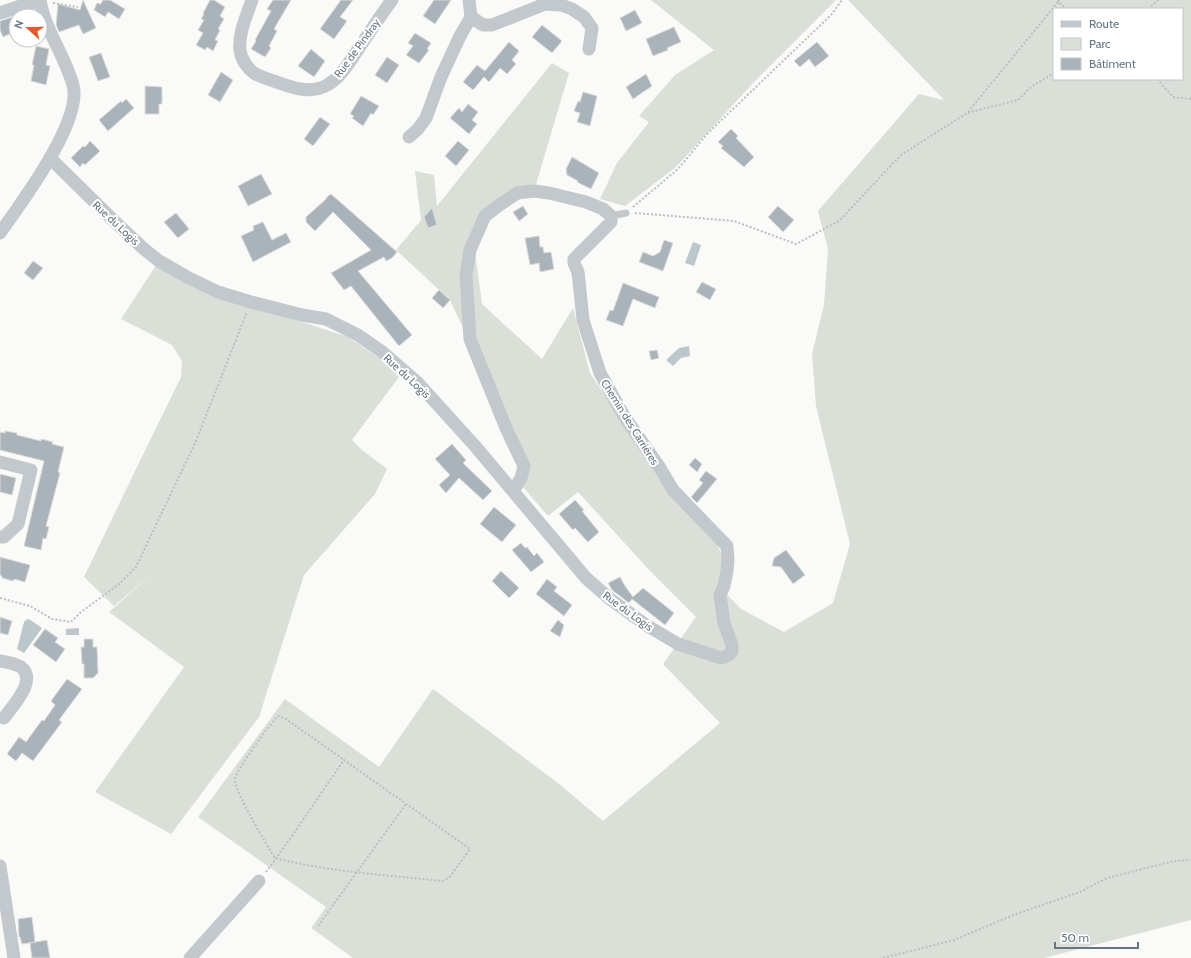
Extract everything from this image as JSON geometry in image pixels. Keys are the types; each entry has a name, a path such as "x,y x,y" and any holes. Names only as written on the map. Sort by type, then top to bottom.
{"street":[{"name":"Rue de Pindray","path":"252,0 240,42 240,51 247,67 254,73 266,78 294,88 308,90 327,86 336,79 392,0"},
{"path":"409,137 418,129 426,118 441,77 460,36 471,17 468,0"},
{"path":"0,13 29,3 40,1 52,36 70,78 74,97 72,111 50,158 0,233"},
{"path":"471,17 483,25 492,26 545,4 561,5 572,9 584,17 592,28 589,49"},
{"name":"Rue du Logis","path":"50,158 112,219 159,261 203,285 250,302 302,315 326,319 358,335 381,351 418,383 513,491 586,578 625,611 666,638 678,644 720,658"},
{"path":"513,491 521,478 524,466 506,428 470,339 466,275 470,250 484,216 517,193 534,191 549,192 586,202 602,209 611,216"},
{"name":"Chemin des Carrières","path":"611,216 611,222 574,259 578,272 583,320 600,373 624,416 660,468 673,490 727,546 727,571 724,586 720,595 724,623 732,644 732,651 728,655 720,658"},
{"path":"0,462 31,470 18,524 4,537 0,536"},
{"path":"0,661 20,667 25,673 27,679 25,689 4,718"},
{"path":"0,866 14,958"},
{"path":"190,958 259,881"}],"lane":[{"path":"611,216 626,213"}],"path":[{"path":"626,213 678,169 707,134 831,15 842,0"},
{"path":"1149,8 1158,0"},
{"path":"40,1 78,7"},
{"path":"626,213 734,221 796,244 839,220 901,155 967,113 1053,8"},
{"path":"967,113 1018,100 1031,87 1053,74"},
{"path":"1158,80 1173,96 1191,99"},
{"path":"0,598 30,606 52,619 71,622 81,612 118,585 136,567 196,441 250,302"},
{"path":"278,716 286,719 344,760 470,849 449,878 442,881 357,872 295,863 275,858 262,839 239,792 235,780 239,768 278,716"},
{"path":"259,881 344,760"},
{"path":"318,926 406,804"},
{"path":"883,958 954,940 1016,914 1080,892 1107,878 1174,861 1191,860"}],"green space":[{"path":"651,0 836,0 755,81 676,167 625,206 600,199 617,163 649,122 639,116 675,75 714,50"},
{"path":"848,0 1191,0 1191,920 1044,958 353,958 311,928 326,907 198,817 285,699 379,767 433,689 559,784 603,821 720,723 663,664 696,617 651,572 578,492 548,516 523,487 528,466 450,300 396,250 421,220 415,171 434,175 437,206 552,63 569,73 534,191 489,218 475,252 482,304 542,359 573,308 590,373 671,494 717,542 723,561 719,586 741,609 784,632 833,603 850,544 816,406 812,354 824,305 828,249 818,211 919,94 944,100"},
{"path":"157,264 269,311 348,337 378,357 399,377 352,440 362,450 387,469 375,494 304,575 259,717 171,834 95,792 184,667 109,612 152,574 114,606 84,577 181,377 182,361 172,345 121,319"}],"shaded area":[{"path":"693,242 701,245 694,266 685,263"},
{"path":"689,346 690,356 681,358 673,366 666,360 679,348"},
{"path":"29,619 42,628 24,653 17,649 24,622"},
{"path":"79,628 79,635 66,635 66,629"}],"building":[{"path":"83,0 96,28 83,34 79,25 59,32 56,25 58,4 80,10"},
{"path":"103,0 110,0 125,9 119,19 108,12 105,17 94,10 97,3 101,4"},
{"path":"210,0 214,0 225,7 220,16 224,19 218,29 220,30 215,40 218,41 213,51 207,47 205,50 196,45 203,33 198,30 204,20 201,19"},
{"path":"273,0 291,0 274,29 277,31 269,46 271,48 265,57 251,49 271,11 267,9"},
{"path":"341,0 353,0 340,17 347,21 334,39 320,29"},
{"path":"434,0 451,0 435,24 423,16"},
{"path":"635,10 642,23 626,31 620,18"},
{"path":"8,18 8,35 3,37 0,30 0,21"},
{"path":"542,25 562,41 552,53 532,37"},
{"path":"674,27 681,42 667,48 668,50 653,56 646,39"},
{"path":"415,33 431,43 427,49 429,50 419,63 406,55 413,46 408,43"},
{"path":"509,42 519,51 512,60 516,64 507,74 500,68 489,82 484,77 473,90 463,82 477,65 485,71"},
{"path":"817,42 829,56 815,67 809,59 800,67 794,61"},
{"path":"36,48 49,49 46,65 50,66 46,85 31,81 34,65 32,65"},
{"path":"311,49 325,61 314,77 298,66"},
{"path":"101,53 110,77 98,81 89,57"},
{"path":"387,57 399,65 387,83 375,75"},
{"path":"221,72 233,80 220,102 208,95"},
{"path":"646,74 652,86 633,99 626,87"},
{"path":"145,86 162,87 162,104 159,104 159,114 145,114"},
{"path":"583,92 597,96 590,126 577,122 580,113 574,111 578,101 580,102"},
{"path":"361,96 379,106 373,115 371,113 363,126 352,118 354,116 350,114"},
{"path":"126,99 134,108 108,131 99,120 121,101 122,103"},
{"path":"468,104 478,112 472,120 477,124 469,134 450,118 459,108 462,112"},
{"path":"320,117 330,124 313,146 304,139"},
{"path":"731,129 738,136 736,138 754,157 744,167 721,148 723,146 718,142"},
{"path":"90,141 100,151 85,165 83,163 80,167 71,158"},
{"path":"458,141 469,150 456,166 445,156"},
{"path":"572,157 599,173 591,189 567,175 566,169"},
{"path":"261,174 272,194 248,206 238,186"},
{"path":"331,194 397,252 392,258 386,261 384,257 358,271 412,335 399,346 351,286 344,290 331,273 371,250 333,212 315,231 306,222 306,217"},
{"path":"523,206 528,214 519,221 513,212"},
{"path":"778,206 794,220 783,232 768,217"},
{"path":"432,208 437,225 428,228 424,217"},
{"path":"176,213 189,229 178,238 164,222"},
{"path":"263,222 272,240 286,233 291,242 253,262 241,236 254,230 253,226"},
{"path":"539,236 540,247 543,247 544,253 551,252 554,269 540,272 539,263 530,265 525,238"},
{"path":"664,240 673,243 663,271 639,262 643,252 653,256 660,252"},
{"path":"33,261 43,268 33,280 24,273"},
{"path":"702,282 716,289 710,300 696,292"},
{"path":"623,283 659,297 655,308 633,299 623,326 606,320 610,310 613,311"},
{"path":"439,290 450,300 443,308 432,298"},
{"path":"657,350 659,358 651,360 649,351"},
{"path":"5,431 17,433 17,435 41,441 41,439 53,442 52,444 64,447 58,472 60,473 46,526 49,527 46,539 43,538 41,550 24,546 44,461 0,450 0,432 5,433"},
{"path":"452,444 466,460 463,463 492,491 483,500 459,478 446,493 439,485 450,475 435,459"},
{"path":"695,458 702,464 697,472 689,465"},
{"path":"706,471 717,479 697,503 691,497 703,483 699,480"},
{"path":"0,474 16,478 12,495 0,492"},
{"path":"575,500 599,532 588,542 575,528 573,530 559,514"},
{"path":"494,507 516,525 502,542 480,524"},
{"path":"521,543 525,548 527,547 534,556 537,553 544,562 531,572 512,550"},
{"path":"786,550 805,575 793,584 781,567 772,566 774,558"},
{"path":"0,557 30,565 25,582 2,578 0,575"},
{"path":"501,571 519,588 509,598 492,581"},
{"path":"620,577 633,597 643,588 674,613 665,625 632,599 629,603 612,590 608,583"},
{"path":"547,579 557,587 554,591 572,605 564,616 536,594"},
{"path":"0,617 12,621 8,635 0,633"},
{"path":"558,620 564,625 560,637 550,631"},
{"path":"45,629 58,638 55,642 65,649 56,662 33,645"},
{"path":"84,639 93,639 93,647 97,647 98,673 93,678 84,678 84,664 82,664 81,647 84,647"},
{"path":"67,679 82,689 59,720 62,722 33,761 22,753 16,761 7,754 19,737 26,742 42,720 44,721 55,705 51,701"},
{"path":"32,917 35,942 22,944 19,937 18,919"},
{"path":"47,940 50,958 32,958 30,943"}]}
